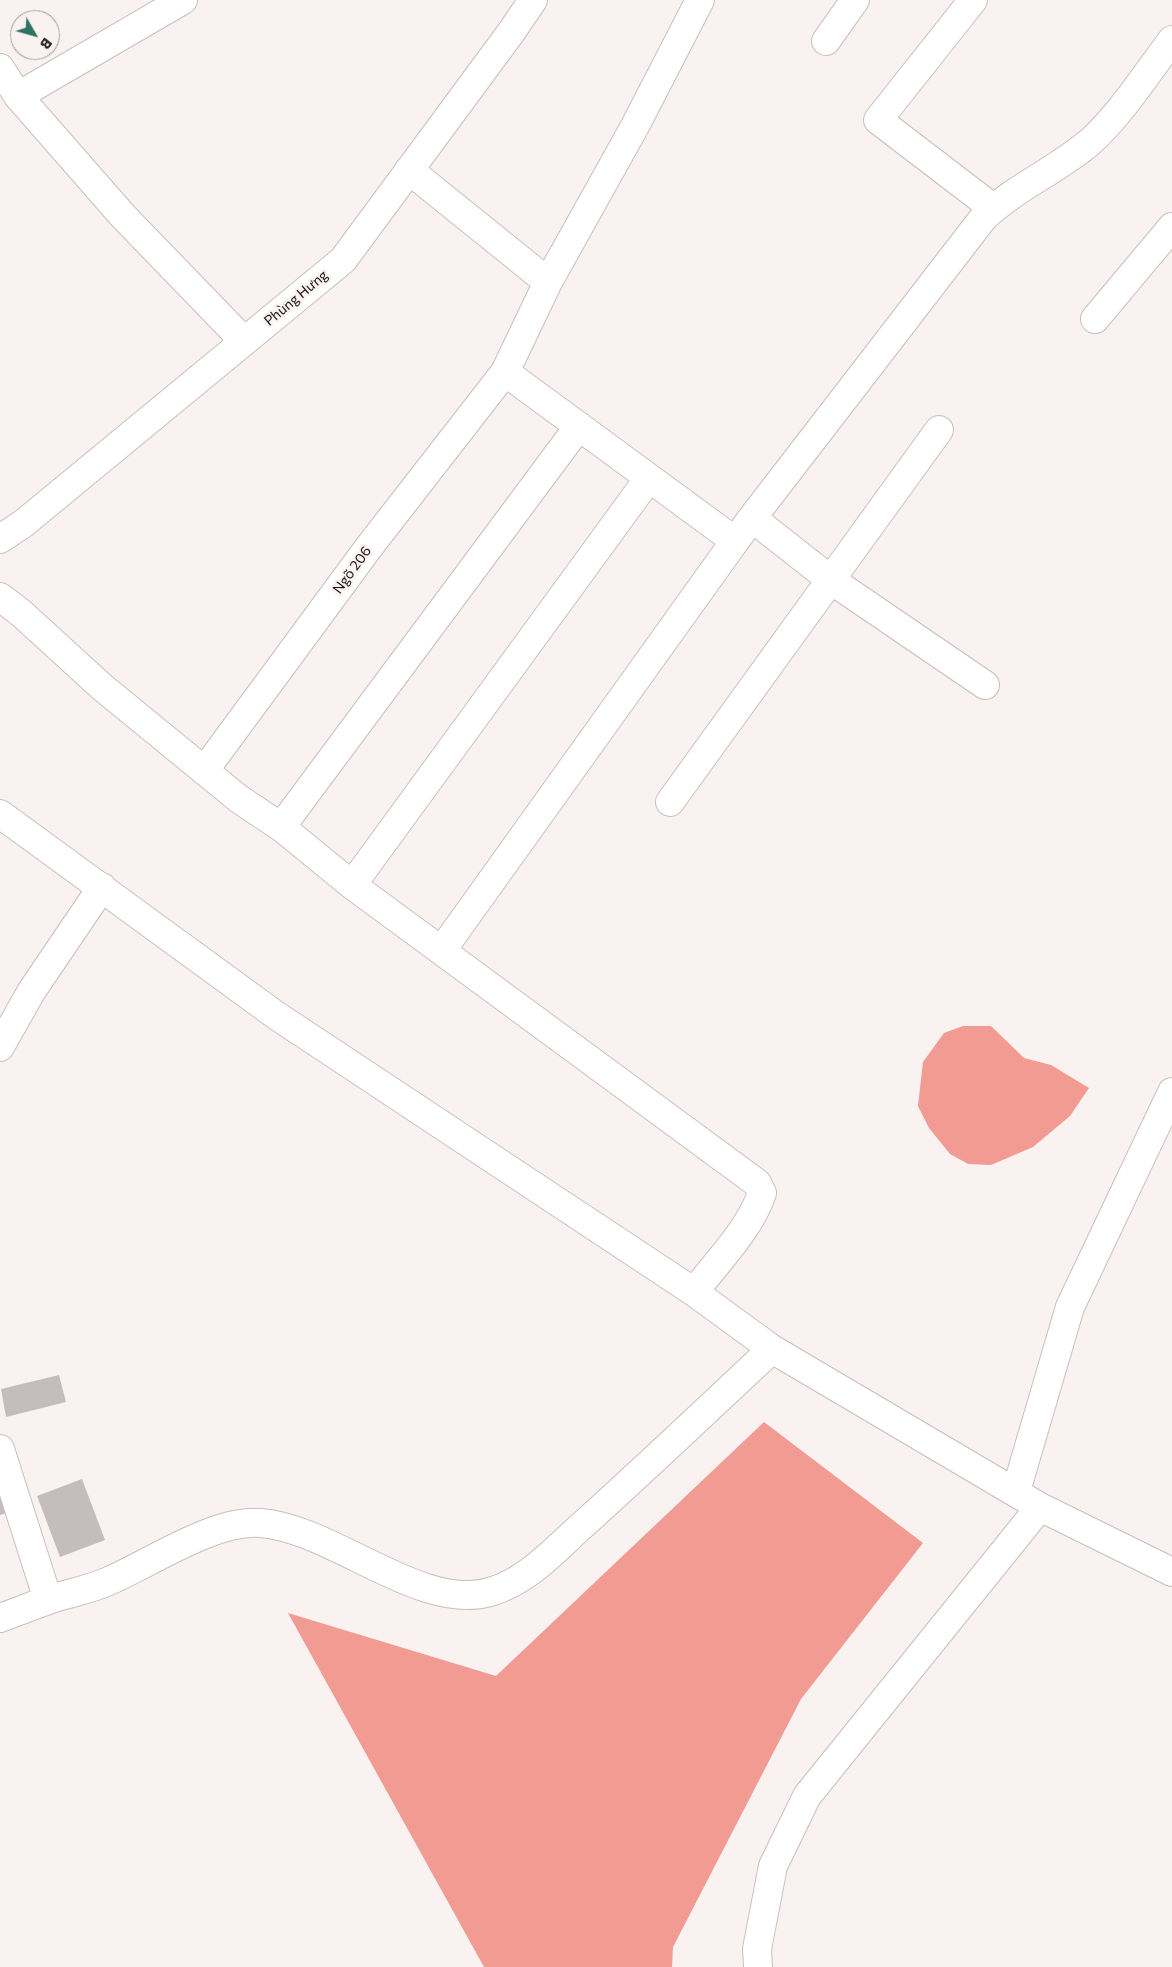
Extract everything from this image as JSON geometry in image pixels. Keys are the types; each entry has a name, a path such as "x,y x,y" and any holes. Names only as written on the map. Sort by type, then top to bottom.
{"street":[{"path":"18,96 182,0"},
{"name":"Phùng Hưng","path":"0,539 24,523 343,260 533,0"},
{"name":"Ngõ 206","path":"204,771 369,547 505,372 548,282 635,126 700,0"},
{"path":"826,41 855,0"},
{"path":"973,0 878,120 993,208"},
{"path":"442,950 752,518 984,217 1000,201 1065,161 1090,142 1111,121 1172,40"},
{"path":"0,68 18,96 123,216 244,341"},
{"path":"409,170 548,282"},
{"path":"1095,319 1172,227"},
{"path":"505,372 735,541"},
{"path":"281,827 579,426"},
{"path":"670,802 939,430"},
{"path":"352,885 649,478"},
{"path":"752,518 831,580 985,685"},
{"path":"0,598 21,613 102,687 239,799 281,827 352,885 757,1183 762,1193 758,1206 746,1225 694,1292"},
{"path":"0,814 277,1016 694,1292 772,1350 1016,1491 1040,1507 1172,1572"},
{"path":"0,1047 32,992 102,887"},
{"path":"1016,1491 1070,1307 1172,1092"},
{"path":"0,1618 48,1600 109,1581 208,1534 242,1522 262,1523 297,1530 409,1583 454,1595 489,1593 521,1579 772,1350"},
{"path":"0,1449 48,1600"},
{"path":"758,1967 757,1949 772,1866 807,1796 1040,1507"}],"shaded area":[{"path":"963,1026 991,1026 1024,1058 1051,1065 1089,1088 1070,1116 1033,1147 991,1165 968,1164 950,1154 929,1128 918,1106 923,1062 944,1033"},
{"path":"764,1422 923,1543 801,1699 673,1947 672,1967 484,1967 288,1613 496,1676"}],"building":[{"path":"59,1375 66,1402 6,1417 1,1389"},
{"path":"82,1479 105,1540 60,1557 37,1496"},
{"path":"0,1482 10,1512 0,1515"}]}
